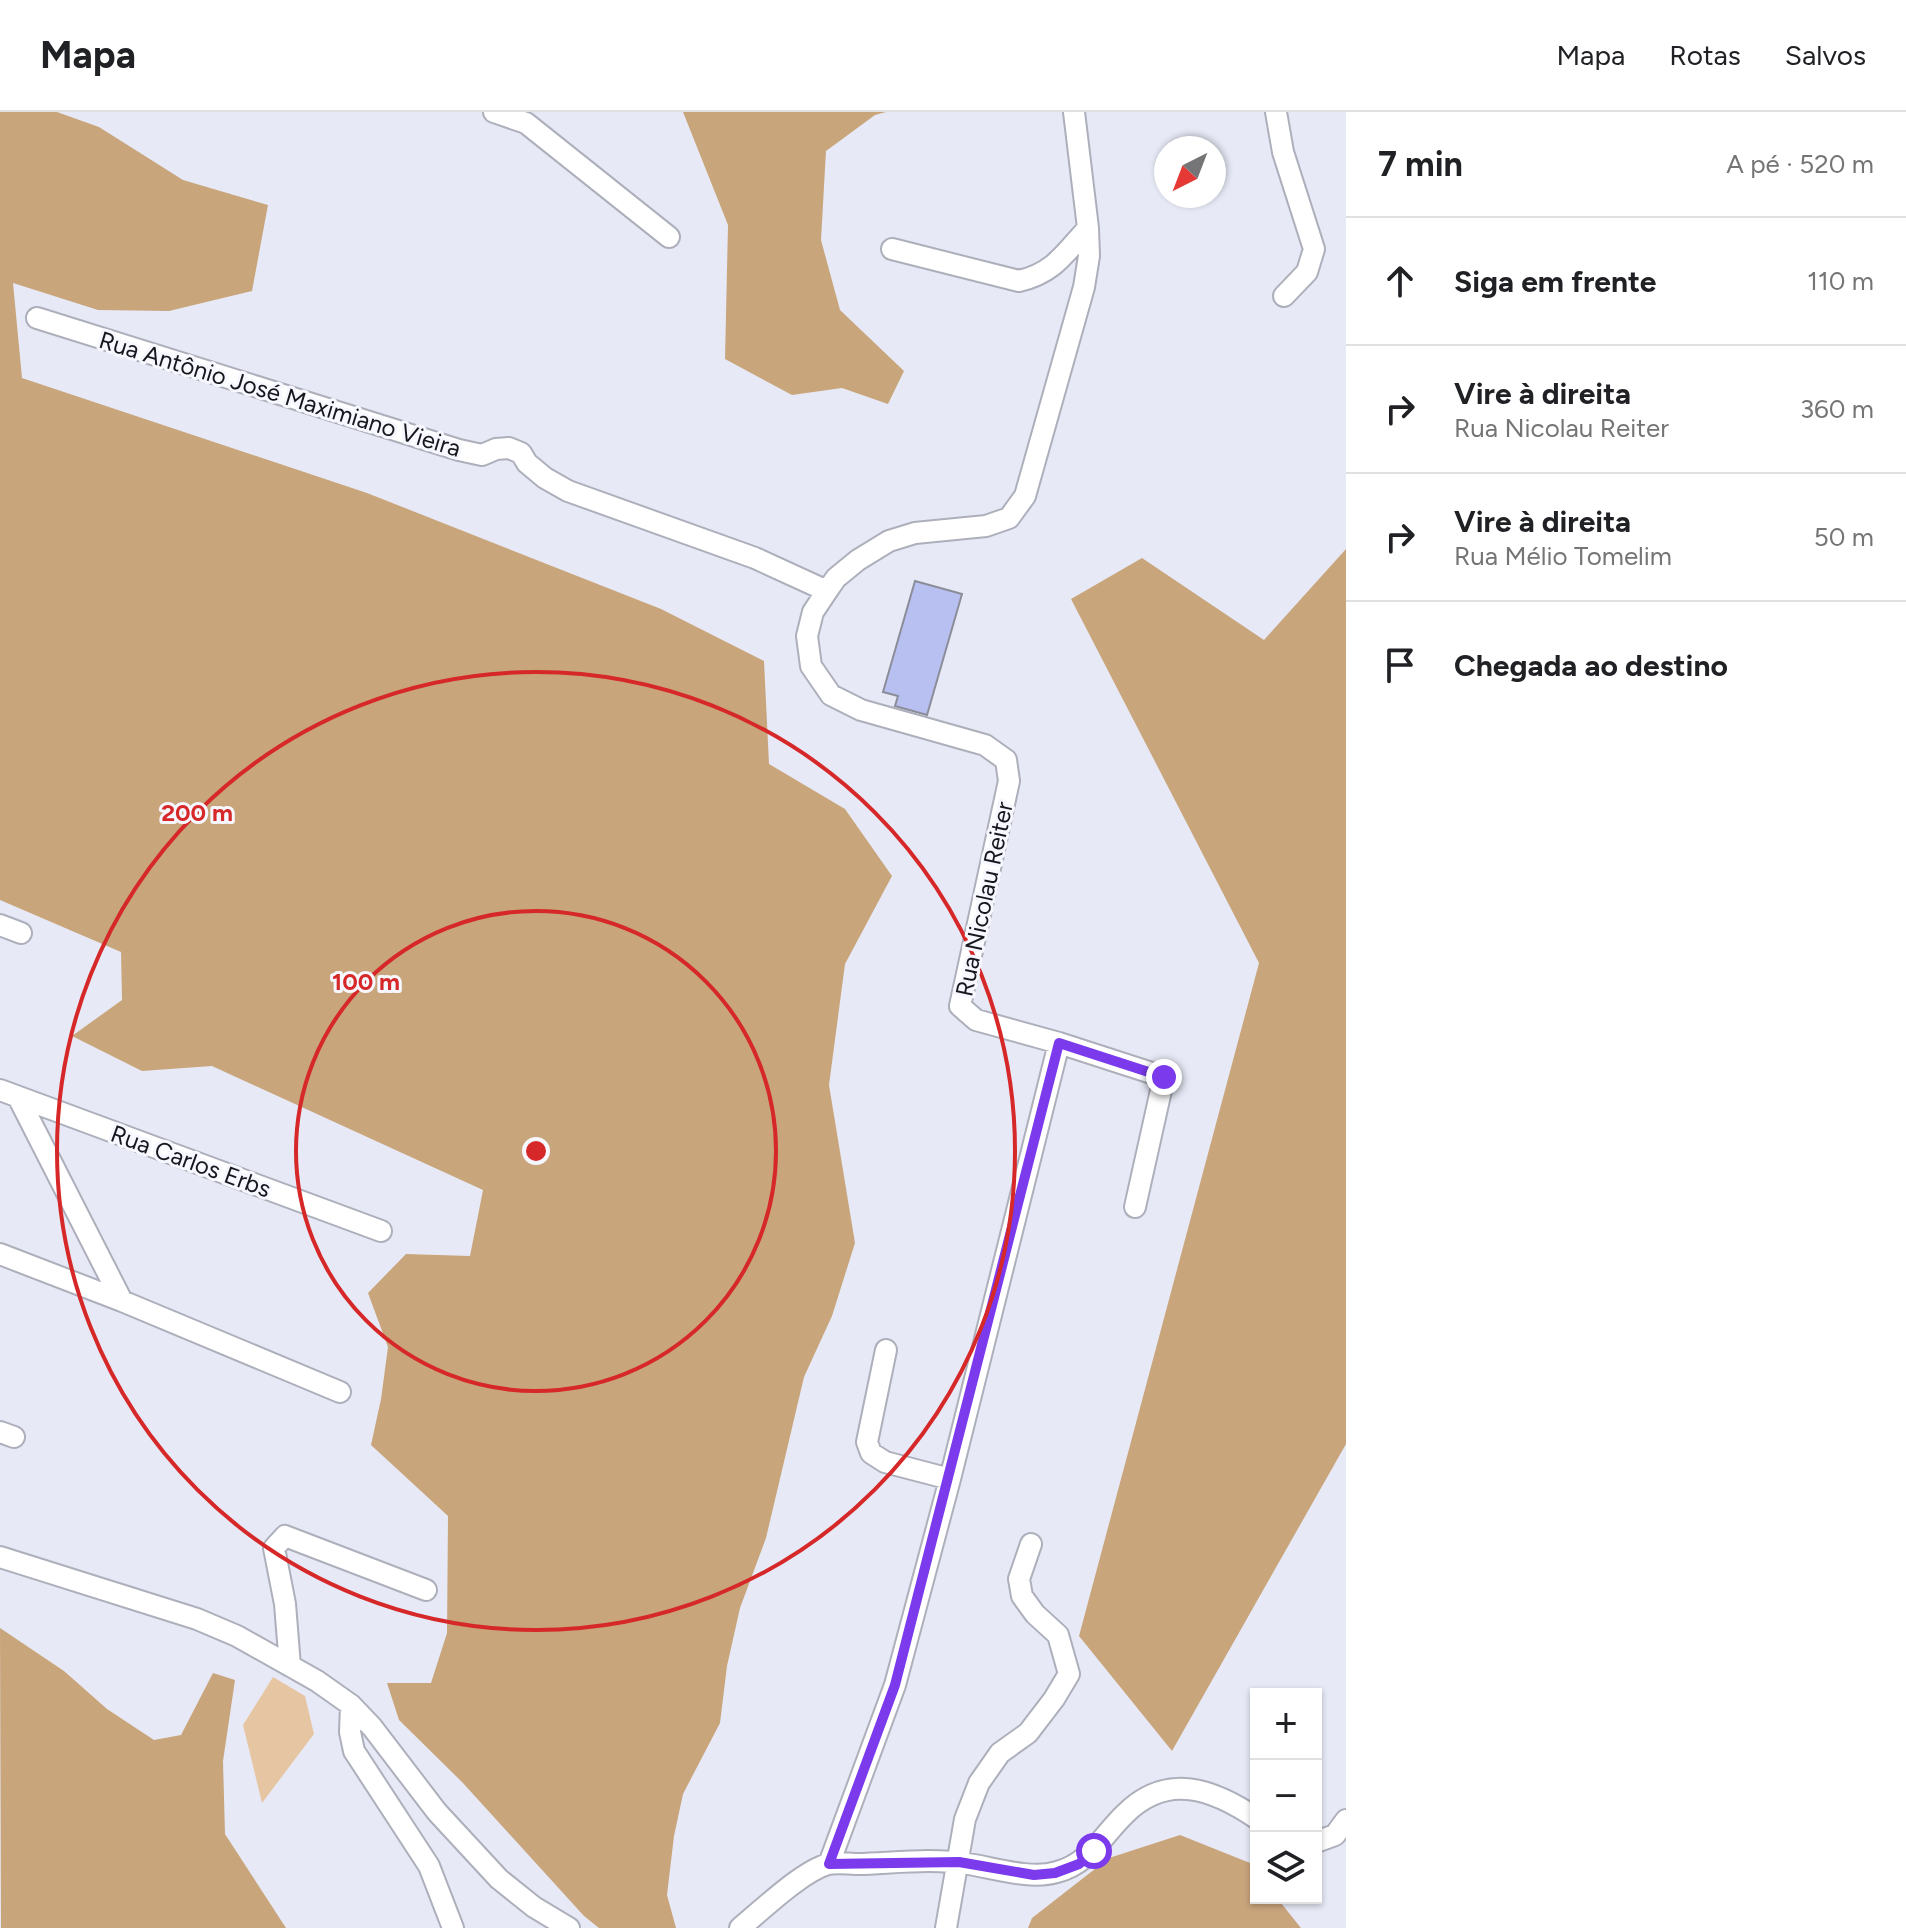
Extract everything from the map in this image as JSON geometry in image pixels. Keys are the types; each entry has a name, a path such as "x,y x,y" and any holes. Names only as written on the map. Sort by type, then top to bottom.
{"street":[{"path":"494,112 526,123 669,237"},
{"name":"Rua Nicolau Reiter","path":"1059,1043 976,1020 960,1006 1009,781 1006,760 985,745 861,710 831,695 811,666 807,636 813,612 827,591 836,578 858,560 889,541 915,533 986,526 1009,518 1025,496 1084,287 1089,256 1074,112"},
{"path":"1276,112 1283,152 1314,249 1307,272 1284,296"},
{"path":"892,249 1019,281 1038,276 1057,263 1088,228"},
{"name":"Rua Antônio José Maximiano Vieira","path":"37,318 459,450 482,455 509,448 521,453 527,463 545,478 568,491 755,558 827,591"},
{"path":"0,925 21,933"},
{"path":"829,1864 895,1685 1059,1043 1164,1077 1135,1207"},
{"path":"9,1094 122,1301"},
{"name":"Rua Carlos Erbs","path":"9,1094 381,1231"},
{"path":"0,1254 340,1392"},
{"path":"886,1350 867,1442 871,1453 885,1462 950,1479"},
{"path":"290,1666 285,1604 274,1548 285,1536 426,1590"},
{"path":"946,1928 965,1819 979,1783 1000,1753 1028,1733 1069,1674 1058,1635 1035,1614 1022,1596 1019,1579 1031,1544"},
{"path":"0,1557 197,1619 237,1636 317,1681 351,1705 372,1727 467,1847 499,1879 534,1907 569,1928"},
{"path":"351,1705 350,1732 354,1751 429,1866 453,1928"},
{"path":"740,1928 791,1885 829,1864 959,1862 1034,1875 1055,1873 1079,1864 1094,1851 1126,1812 1164,1790 1197,1788 1220,1796 1250,1814"},
{"path":"1322,1840 1335,1835 1346,1820"}],"shaded area":[{"path":"0,112 57,112 99,127 183,180 268,205 252,291 169,311 98,310 13,283 22,378 367,493 661,609 764,661 769,764 845,809 892,876 845,964 829,1085 855,1243 832,1316 804,1377 766,1538 740,1608 727,1666 720,1723 683,1794 667,1895 676,1928 599,1928 584,1916 462,1782 399,1720 387,1683 431,1683 447,1633 448,1516 371,1445 388,1347 368,1293 406,1254 470,1256 483,1190 212,1066 142,1071 72,1036 122,1000 121,952 0,900"},
{"path":"683,112 886,112 875,115 826,151 821,240 840,310 904,371 888,404 842,388 792,395 725,359 728,225"},
{"path":"1346,549 1346,1444 1172,1751 1079,1636 1259,963 1071,599 1142,558 1264,640"},
{"path":"0,1628 64,1671 107,1709 154,1740 181,1735 213,1673 235,1680 223,1761 225,1834 286,1928 1,1928"},
{"path":"273,1677 305,1696 314,1734 262,1803 243,1725"},
{"path":"1180,1835 1250,1863 1250,1904 1282,1904 1301,1928 1028,1928 1032,1918 1109,1858"}],"building":[{"path":"915,581 962,594 927,715 895,706 898,696 883,692"}],"route":[{"path":"1094,1851 1079,1864 1055,1873 1034,1875 959,1862 829,1864 895,1685 1059,1043 1164,1077"}]}
